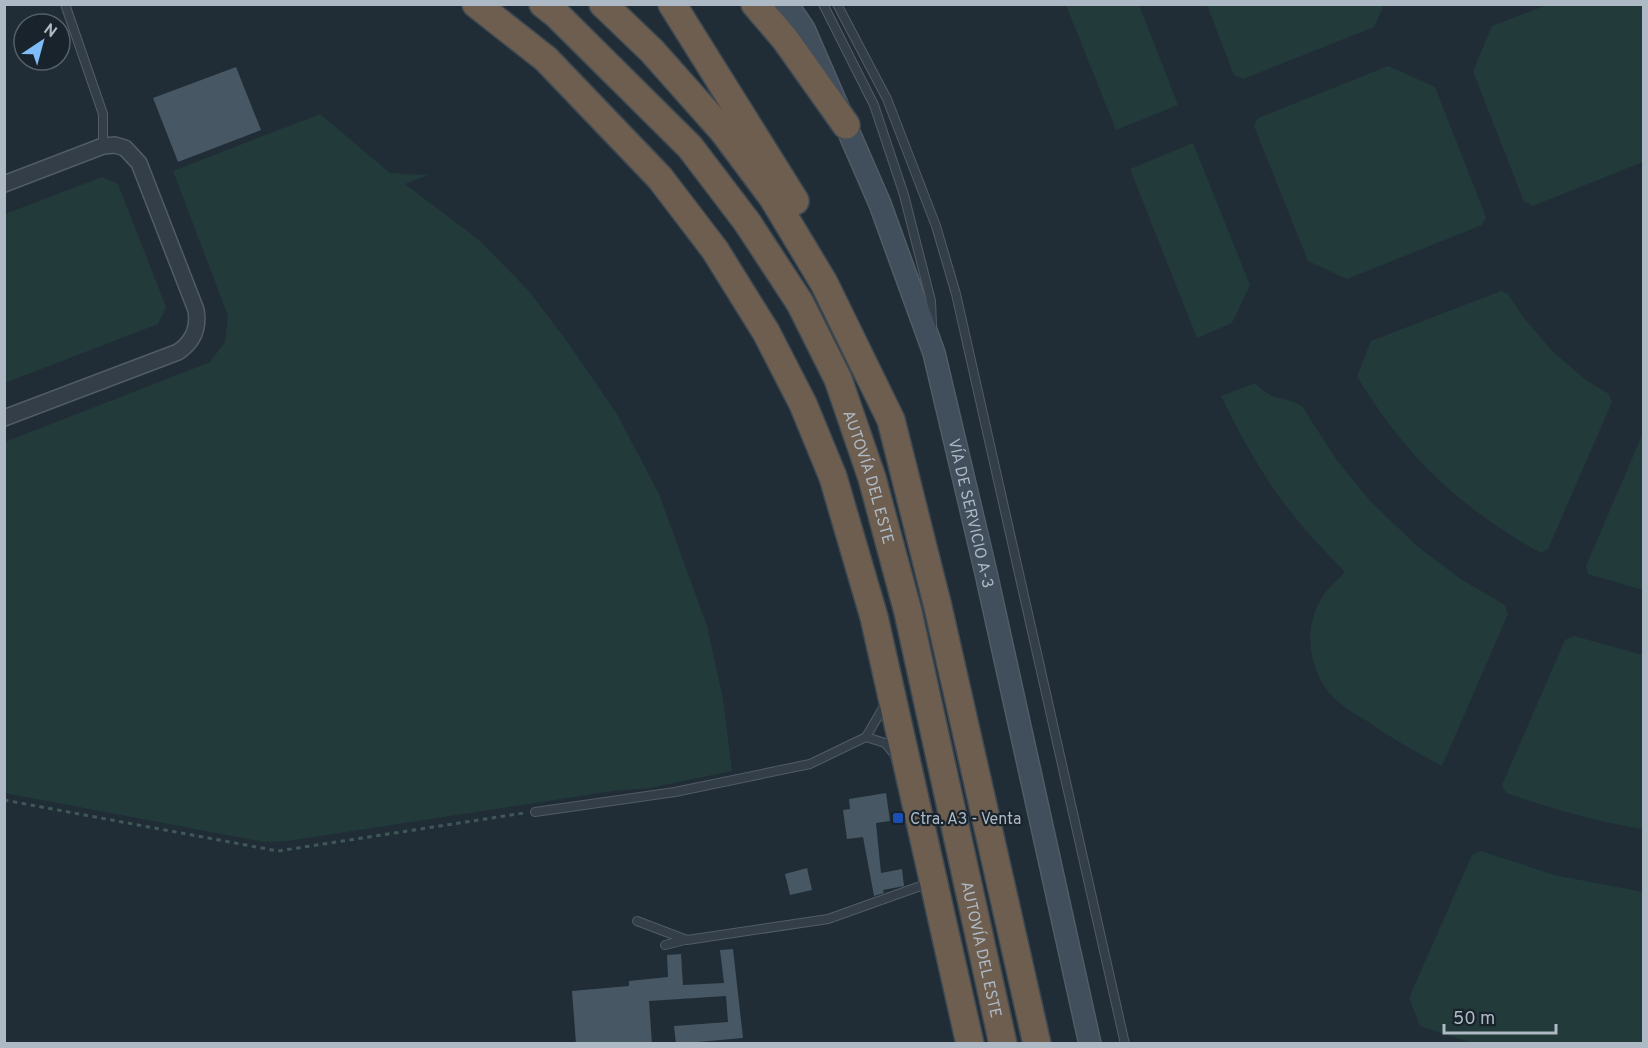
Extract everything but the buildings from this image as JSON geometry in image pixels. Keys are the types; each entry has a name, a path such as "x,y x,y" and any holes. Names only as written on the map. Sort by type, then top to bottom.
{"highway":[{"path":"476,4 546,59 660,178 715,250 766,332 803,404 833,477 874,617 970,1044"},
{"name":"AUTOVÍA DEL ESTE","path":"543,4 690,147 747,222 800,303 838,379 872,478 908,612 1003,1044"},
{"name":"AUTOVÍA DEL ESTE","path":"603,4 652,51 723,130 773,198 824,283 891,420 938,607 1037,1044"},
{"path":"672,4 810,223 861,320 891,420"},
{"path":"755,4 785,39 846,125"}],"main road":[{"name":"VÍA DE SERVICIO A-3","path":"787,4 804,29 880,204 934,354 986,573 1090,1044"}],"street":[{"path":"4,184 103,146 115,145 125,148 139,164 196,310 198,326 190,341 178,352 4,418"}],"lane":[{"path":"65,4 103,114 103,146"},
{"path":"823,4 874,105 904,195 931,301 934,354"},
{"path":"837,4 887,99 936,226 956,294 1125,1044"},
{"path":"535,812 675,792 810,764 866,737 883,708 888,678"},
{"path":"866,737 885,743 909,774"},
{"path":"665,945 828,919 933,882"},
{"path":"637,921 687,940"}],"path":[{"path":"4,800 278,851 535,812"}],"green space":[{"path":"1066,5 1139,5 1178,105 1116,130"},
{"path":"1207,5 1384,5 1374,27 1243,79 1234,75"},
{"path":"1547,5 1642,5 1643,162 1533,206 1524,202 1473,71 1492,26"},
{"path":"1388,66 1435,87 1486,217 1482,225 1347,279 1308,261 1254,126 1258,118"},
{"path":"320,114 390,173 428,175 405,184 479,240 528,290 617,414 659,494 707,626 723,699 732,771 650,788 613,791 287,841 264,842 5,793 5,442 210,362 225,342 228,316 173,171"},
{"path":"1193,143 1250,285 1232,323 1197,338 1130,169"},
{"path":"102,177 118,184 166,307 158,324 5,383 5,214"},
{"path":"1501,291 1508,294 1524,318 1552,351 1586,380 1609,394 1612,402 1548,549 1541,553 1485,517 1436,477 1394,431 1357,376 1371,341"},
{"path":"1255,383 1272,396 1302,406 1336,459 1370,501 1418,547 1462,580 1505,605 1508,614 1442,766 1394,739 1345,707 1333,697 1319,676 1314,665 1310,640 1314,615 1324,594 1345,572 1306,530 1266,478 1221,396"},
{"path":"1643,433 1643,590 1588,574 1586,566"},
{"path":"1574,636 1643,655 1643,829 1540,804 1506,793 1502,785 1565,640"},
{"path":"1481,851 1554,875 1643,892 1643,1043 1472,1043 1420,1026 1409,998 1472,855"}],"place":[{"name":"Ctra. A3 - Venta","path":"898,818"}]}
